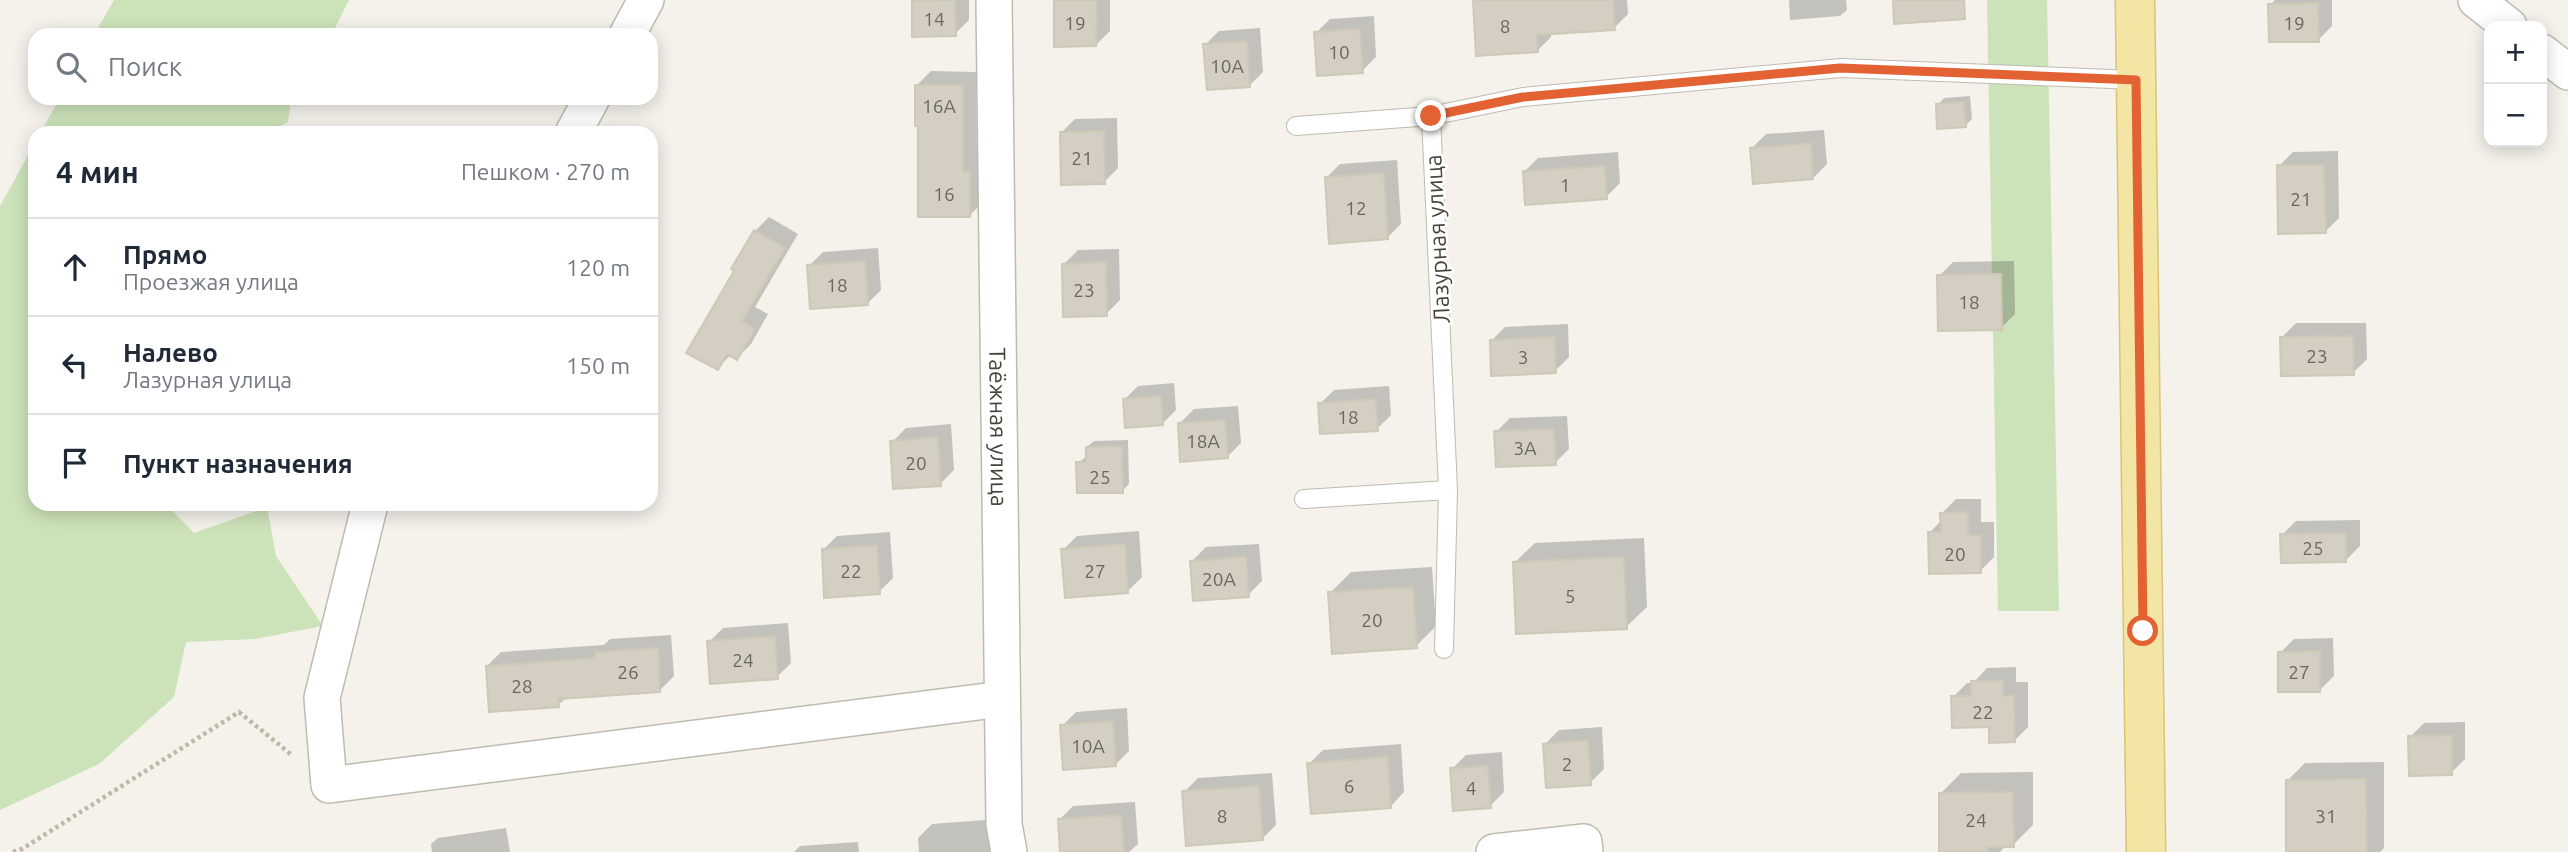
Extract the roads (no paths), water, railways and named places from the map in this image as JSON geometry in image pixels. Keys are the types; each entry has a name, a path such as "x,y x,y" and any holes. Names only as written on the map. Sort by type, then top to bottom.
{"main road":[{"path":"2135,0 2146,852"}],"street":[{"path":"631,28 646,0"},
{"name":"Таёжная улица","path":"994,0 1004,824 1009,852"},
{"path":"2476,0 2503,21"},
{"path":"2547,56 2568,72"},
{"path":"577,126 588,105"},
{"path":"367,511 322,698 329,785 1002,699"},
{"path":"1494,852 1585,847"}],"lane":[{"path":"1296,127 1431,116 1523,97 1840,68 2136,80"},
{"name":"Лазурная улица","path":"1431,116 1448,489 1444,649"},
{"path":"1304,499 1448,489"}]}
